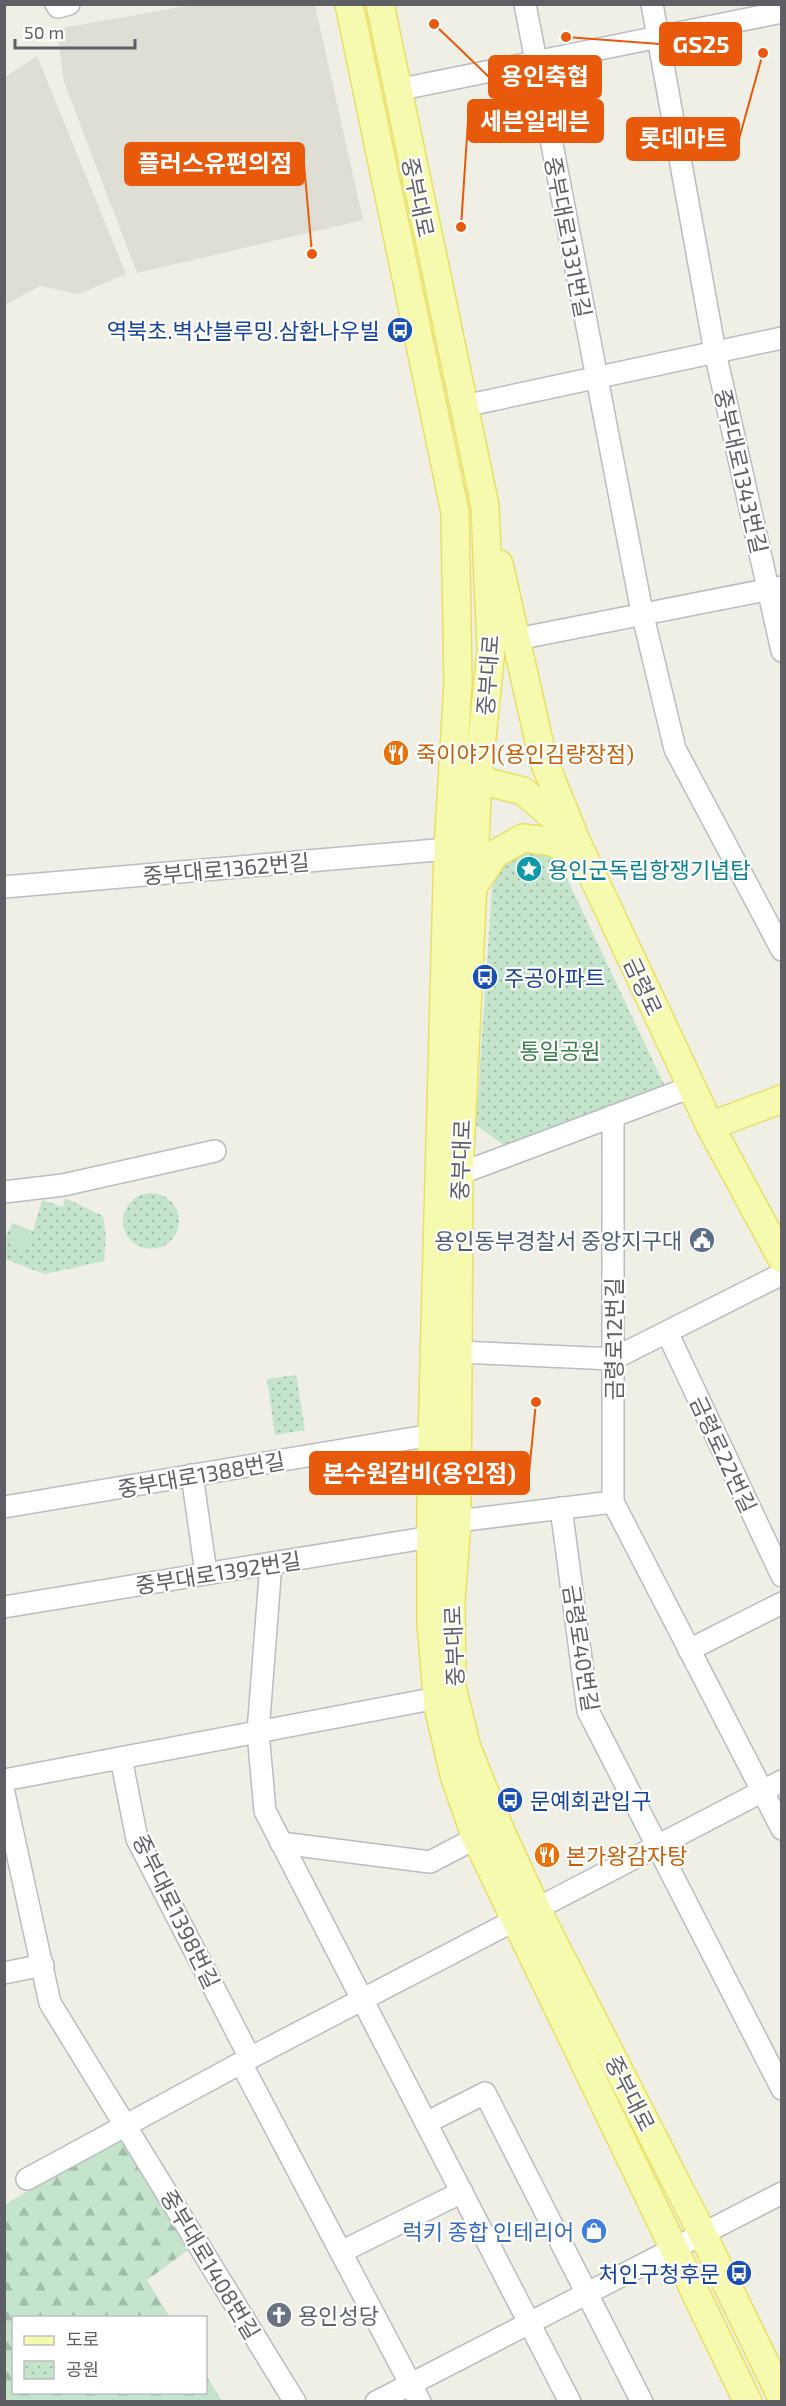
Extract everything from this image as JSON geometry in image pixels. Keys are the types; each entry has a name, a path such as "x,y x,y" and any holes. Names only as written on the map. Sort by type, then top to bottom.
{"main road":[{"name":"중부대로","path":"349,4 455,512 458,683 473,888 459,1174 457,1521 451,1601 452,1687 467,1748 499,1827 525,1914 675,2247 748,2402"},
{"name":"중부대로","path":"380,4 485,506 491,650 466,776 448,849 432,1435 431,1623 437,1698 454,1775 476,1838 525,1914 702,2233 782,2398"},
{"path":"485,506 543,759 573,834"},
{"name":"금령로","path":"466,776 523,791 573,834 710,1126 782,1259"},
{"path":"473,888 495,854 523,838 554,842 590,869"},
{"path":"710,1126 782,1099"}],"street":[{"path":"56,4 58,7 69,4"},
{"name":"중부대로1331번길","path":"525,4 597,378"},
{"path":"651,4 715,352"},
{"path":"397,90 782,12"},
{"path":"464,406 782,338"},
{"name":"중부대로1343번길","path":"715,352 775,588 782,651"},
{"path":"597,378 642,612 675,749 782,950"},
{"path":"517,639 642,612 775,588"},
{"name":"중부대로1362번길","path":"4,887 448,849"},
{"path":"459,1174 691,1087"},
{"name":"금령로12번길","path":"613,1116 613,1502 782,1829"},
{"path":"4,1192 63,1185 215,1151"},
{"path":"459,1353 613,1359 782,1274"},
{"name":"금령로22번길","path":"667,1332 782,1576"},
{"name":"중부대로1388번길","path":"4,1507 432,1435"},
{"path":"192,1475 206,1573"},
{"path":"457,1521 613,1502"},
{"name":"금령로40번길","path":"561,1508 588,1711 782,2088"},
{"name":"중부대로1392번길","path":"4,1607 431,1537"},
{"path":"271,1563 258,1732 265,1811 570,2402"},
{"path":"689,1650 782,1603"},
{"path":"4,1779 437,1698"},
{"name":"중부대로1398번길","path":"122,1758 137,1839 246,2061"},
{"path":"27,2179 246,2061 782,1781"},
{"path":"4,1793 44,1965 4,1973"},
{"path":"281,1843 430,1862 476,1838"},
{"name":"중부대로1408번길","path":"44,1965 50,2003 295,2402"},
{"path":"246,2061 341,2252 415,2393"},
{"path":"426,2123 485,2093 642,2402"},
{"path":"341,2252 462,2192"},
{"path":"376,2402 415,2393 529,2323 782,2193"}],"shaded area":[{"path":"197,4 315,5 363,220 137,273 64,82 57,29"},
{"path":"37,56 126,274 79,294 40,286 5,305 5,77"}],"green space":[{"name":"통일공원","path":"532,847 555,853 669,1095 515,1153 476,1125 493,873 507,852"},
{"path":"151,1193 162,1195 171,1201 177,1210 179,1221 177,1232 171,1241 162,1247 151,1249 140,1247 131,1241 125,1232 123,1221 125,1210 131,1201 140,1195"},
{"path":"65,1198 103,1216 106,1236 104,1261 45,1274 5,1259 4,1240 12,1223 33,1231 42,1200 63,1207"},
{"path":"14,1226 31,1233 24,1249 8,1242"},
{"path":"296,1375 305,1430 275,1435 267,1379"},
{"path":"119,2137 191,2248 147,2280 169,2316 12,2316 12,2394 207,2394 207,2377 222,2401 5,2401 4,2205"}],"place":[{"name":"용인축협","path":"434,24"},
{"name":"GS25","path":"566,37"},
{"name":"롯데마트","path":"763,53"},
{"name":"세븐일레븐","path":"461,227"},
{"name":"플러스유편의점","path":"312,254"},
{"name":"역북초.벽산블루밍.삼환나우빌","path":"400,330"},
{"name":"죽이야기(용인김량장점)","path":"396,753"},
{"name":"용인군독립항쟁기념탑","path":"529,869"},
{"name":"주공아파트","path":"485,977"},
{"name":"용인동부경찰서 중앙지구대","path":"702,1240"},
{"name":"본수원갈비(용인점)","path":"536,1402"},
{"name":"문예회관입구","path":"510,1800"},
{"name":"본가왕감자탕","path":"547,1855"},
{"name":"럭키 종합 인테리어","path":"594,2231"},
{"name":"처인구청후문","path":"739,2273"},
{"name":"용인성당","path":"279,2315"}]}
